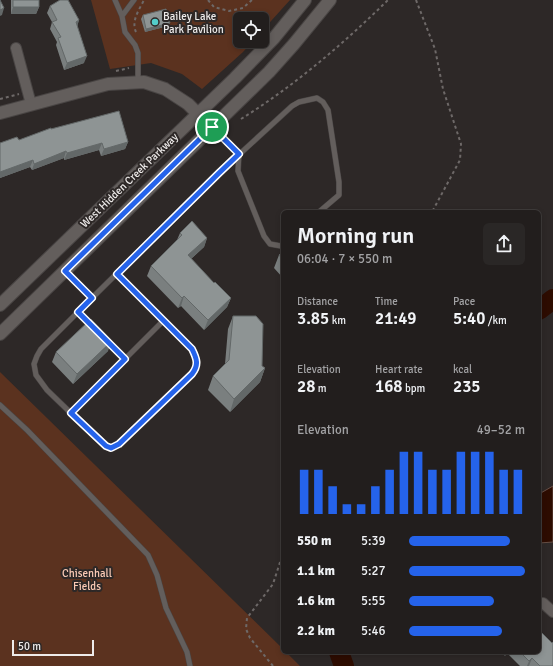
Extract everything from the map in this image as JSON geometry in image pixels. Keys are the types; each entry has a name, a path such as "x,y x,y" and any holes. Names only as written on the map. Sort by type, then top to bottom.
{"main road":[{"name":"West Hidden Creek Parkway","path":"0,305 235,78 274,38 305,0"},
{"name":"West Hidden Creek Parkway","path":"0,334 269,72 330,0"},
{"path":"0,113 108,84 138,81 165,89 188,104 212,127"}],"street":[{"path":"16,48 31,104"},
{"path":"544,603 553,612"}],"lane":[{"path":"115,0 122,16 125,32 136,45 138,53 138,81"},
{"path":"122,16 134,0"},
{"path":"117,274 192,349 197,359 196,368 192,374 119,444 111,448 106,446 47,390 36,375 34,364 41,349 92,298 239,154 299,102 317,98 323,102 328,110 339,182 339,195 321,210"},
{"path":"212,127 239,154 238,171 264,236 270,244 281,246"},
{"path":"65,271 92,298"},
{"path":"78,312 125,359"},
{"path":"71,413 164,320"},
{"path":"0,405 27,430 148,555 157,575 166,608 187,652 190,666"}],"path":[{"path":"139,37 135,31 134,21 144,0"},
{"path":"208,0 214,8 229,11 243,8 252,0"},
{"path":"241,119 269,100 328,54 388,0"},
{"path":"416,0 435,49 443,89 461,144 460,160 433,210"},
{"path":"272,666 250,638 246,629 247,618 273,584 281,559"}],"green space":[{"path":"91,0 290,0 269,23 269,12 233,12 233,48 247,48 202,89 182,74 151,63 110,69"},
{"name":"Chisenhall Fields","path":"0,372 281,647 281,654 288,654 300,666 0,666"}],"shaded area":[{"path":"553,486 553,542 541,543 541,493"}],"building":[{"path":"0,0 4,8 0,10"},
{"path":"13,0 39,0 39,7 13,7"},
{"path":"60,0 68,0 79,20 76,22 87,56 67,63 58,38 61,37 52,22 57,20 50,6"},
{"name":"Bailey Lake Park Pavilion","path":"166,9 170,23 146,29 143,15"},
{"path":"119,111 128,142 104,149 102,143 67,153 66,151 34,164 33,160 0,172 0,143 17,137 19,140 51,128"},
{"path":"192,221 207,238 188,255 214,283 215,282 231,298 208,320 184,296 182,298 151,266 182,235 180,233"},
{"path":"233,316 256,316 263,324 262,366 265,368 234,399 213,376 229,360"},
{"path":"91,319 112,341 77,374 56,352"},
{"path":"541,632 552,643 553,642 553,666 540,666 532,658 529,661 522,654 541,654"}],"waterway":[{"path":"541,308 553,299"},
{"path":"340,654 344,666"}],"place":[{"name":"Bailey Lake Park Pavilion","path":"155,22"}],"route":[{"path":"212,127 239,154 117,274 192,349 197,359 196,368 192,374 119,444 111,448 106,446 71,413 125,359 78,312 92,298 65,271 212,127"}]}
